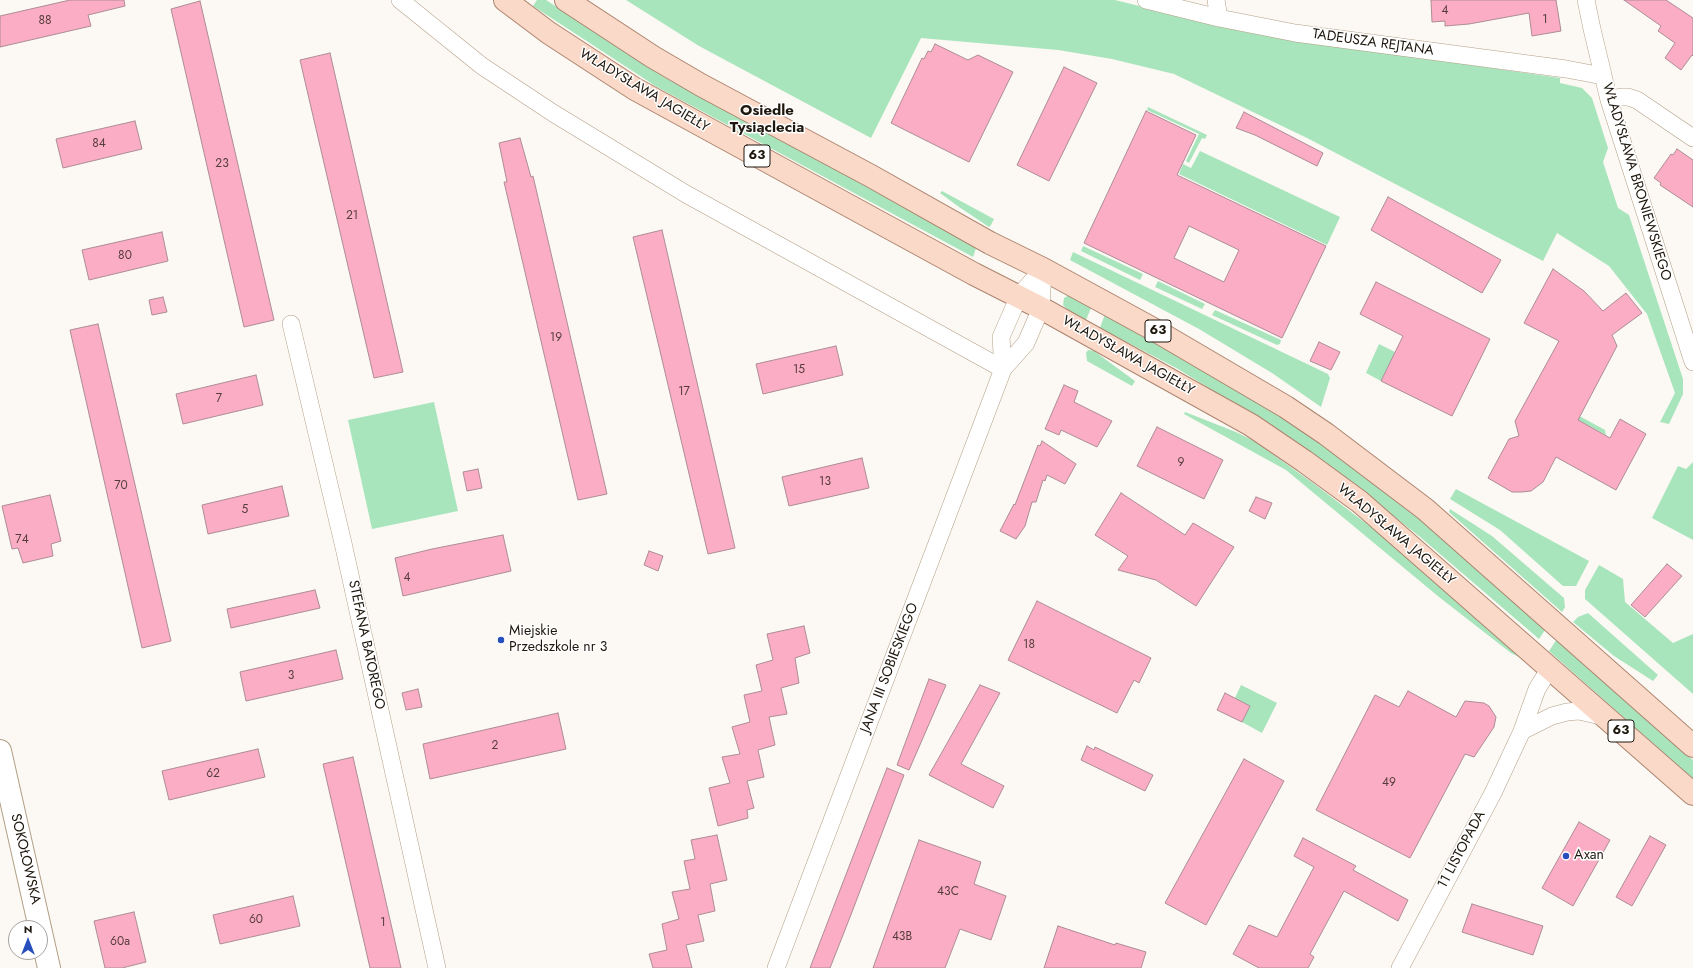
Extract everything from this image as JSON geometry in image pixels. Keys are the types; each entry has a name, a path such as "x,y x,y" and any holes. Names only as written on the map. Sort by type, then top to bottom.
{"main road":[{"name":"WŁADYSŁAWA JAGIEŁŁY","path":"505,0 549,33 635,89 974,274 1018,296 1251,425 1360,502 1693,794"},
{"name":"63","path":"566,0 653,58 871,176 990,243 1043,269 1204,357 1286,407 1326,434 1426,509 1693,746"}],"street":[{"path":"400,0 482,66 553,113 686,194 1003,369"},
{"name":"TADEUSZA REJTANA","path":"1146,0 1219,18 1295,33 1566,69 1603,76"},
{"path":"1216,0 1219,18"},
{"name":"WŁADYSŁAWA BRONIEWSKIEGO","path":"1586,0 1609,100 1693,362"},
{"path":"1609,100 1628,97 1637,100 1693,138"},
{"name":"JANA III SOBIESKIEGO","path":"1003,369 1001,337 1018,296 1043,269"},
{"name":"JANA III SOBIESKIEGO","path":"776,968 1003,369 1026,343 1040,308 1043,269"},
{"name":"STEFANA BATOREGO","path":"291,324 344,543 437,968"},
{"name":"11 LISTOPADA","path":"1400,968 1493,793 1522,732 1537,689 1550,668"},
{"path":"1522,732 1552,716 1567,712 1579,711 1606,717"},
{"name":"SOKOŁOWSKA","path":"0,751 49,968"}],"green space":[{"path":"537,0 546,0 662,76 977,245 973,257 657,87 533,6"},
{"path":"626,0 1115,0 1245,32 1560,78 1560,83 1582,88 1592,98 1608,148 1603,162 1618,208 1629,215 1683,379 1683,394 1669,424 1660,422 1675,393 1647,314 1609,266 1557,233 1543,261 1307,138 1174,74 1112,59 1058,50 921,38 871,138 699,46"},
{"path":"1148,107 1207,135 1205,139 1202,138 1189,163 1186,161 1199,134 1147,110"},
{"path":"1200,151 1340,217 1327,245 1179,174 1183,164 1191,168"},
{"path":"942,191 994,219 991,225 989,227 959,207 940,193"},
{"path":"1083,246 1143,274 1140,280 1081,251"},
{"path":"1073,252 1328,374 1330,378 1321,407 1272,373 1199,329 1070,260"},
{"path":"1158,281 1205,304 1202,309 1155,287"},
{"path":"1069,295 1091,308 1086,320 1069,311 1063,305 1064,298"},
{"path":"1215,310 1281,340 1280,344 1277,345 1212,315"},
{"path":"1105,314 1259,401 1352,466 1427,525 1545,630 1539,639 1419,536 1306,448 1178,369 1100,328"},
{"path":"1379,344 1395,352 1381,381 1366,373"},
{"path":"1088,350 1094,351 1135,381 1132,386 1087,361 1086,353"},
{"path":"434,402 458,511 372,529 348,420"},
{"path":"1185,412 1236,432 1254,441 1313,483 1380,534 1521,654 1519,657 1511,653 1439,597 1286,470 1184,414"},
{"path":"1574,413 1605,430 1606,435 1572,417"},
{"path":"1693,462 1693,540 1652,518 1678,466 1686,469"},
{"path":"1456,489 1589,561 1576,586 1563,586 1500,530 1450,499"},
{"path":"1450,509 1492,536 1564,598 1565,607 1562,612 1449,512"},
{"path":"1599,565 1623,579 1625,602 1673,643 1693,634 1693,694 1585,599 1585,590"},
{"path":"1588,613 1658,675 1653,681 1614,656 1573,622 1578,617"},
{"path":"1557,639 1693,760 1693,779 1549,651"},
{"path":"1241,685 1277,703 1262,733 1242,722 1250,706 1235,698"}],"building":[{"path":"70,0 124,0 125,6 88,15 91,26 0,47 0,16"},
{"path":"1431,0 1556,0 1561,31 1532,36 1529,13 1469,24 1445,26 1445,21 1432,22"},
{"path":"1624,0 1666,0 1693,18 1693,56 1692,55 1681,70 1665,58 1675,43 1658,31 1661,26"},
{"path":"200,1 274,320 244,327 171,9"},
{"path":"935,44 968,60 978,55 1013,72 969,162 891,123 922,58 924,59 928,51 931,52"},
{"path":"330,53 403,372 374,378 300,60"},
{"path":"1064,67 1097,83 1049,181 1017,165"},
{"path":"1146,111 1196,135 1177,175 1326,246 1282,338 1084,243","holes":["1189,226 1239,250 1224,282 1174,258"]},
{"path":"1244,112 1323,153 1317,166 1255,135 1236,128"},
{"path":"135,121 142,149 63,168 56,139"},
{"path":"520,138 531,177 533,176 607,494 578,500 504,182 507,182 499,143"},
{"path":"1677,149 1693,160 1693,207 1660,185 1661,183 1654,178 1671,154 1673,155"},
{"path":"1388,197 1501,260 1482,293 1371,230"},
{"path":"662,230 735,548 708,554 633,237"},
{"path":"162,232 168,261 89,280 82,250"},
{"path":"1553,269 1584,291 1603,311 1626,293 1642,313 1612,335 1617,346 1578,420 1610,438 1620,419 1646,434 1616,490 1556,457 1543,482 1531,491 1512,492 1488,478 1509,439 1519,436 1515,421 1559,341 1524,323"},
{"path":"1376,282 1490,339 1452,416 1381,381 1403,336 1360,314"},
{"path":"163,297 167,312 152,315 149,300"},
{"path":"98,324 171,641 142,648 70,330"},
{"path":"1319,342 1340,352 1331,370 1310,361"},
{"path":"836,346 843,375 763,394 756,364"},
{"path":"256,375 263,405 183,424 176,394"},
{"path":"1064,385 1078,391 1074,402 1112,421 1097,447 1061,430 1059,435 1045,429"},
{"path":"1157,427 1223,460 1204,499 1137,466"},
{"path":"1042,441 1076,464 1065,484 1047,475 1045,481 1043,480 1036,502 1032,502 1025,526 1016,539 1000,531 1014,504 1015,505 1038,445 1040,446"},
{"path":"862,458 869,488 789,506 782,477"},
{"path":"478,469 482,488 467,491 463,472"},
{"path":"282,486 289,516 208,534 202,505"},
{"path":"1121,493 1185,535 1193,523 1234,547 1196,606 1156,580 1118,570 1128,556 1095,535"},
{"path":"50,495 61,541 51,544 53,556 23,563 18,548 12,549 2,506"},
{"path":"1256,497 1272,503 1265,519 1249,511"},
{"path":"503,535 511,571 403,596 395,558"},
{"path":"649,551 663,556 658,571 644,565"},
{"path":"1667,564 1682,576 1645,617 1631,605"},
{"path":"315,590 320,608 231,628 227,609"},
{"path":"1037,601 1151,658 1139,683 1134,680 1117,713 1008,660"},
{"path":"804,626 810,653 795,658 799,683 781,688 787,714 769,717 775,745 758,750 764,777 747,781 754,808 747,810 748,818 718,826 709,788 730,783 722,757 740,754 732,727 750,722 744,695 762,691 756,665 773,660 767,634"},
{"path":"336,650 343,679 246,701 240,672"},
{"path":"929,679 946,685 909,770 897,765"},
{"path":"980,685 1000,693 961,764 1004,786 993,808 929,775"},
{"path":"418,689 422,707 406,710 402,693"},
{"path":"1408,691 1456,717 1465,701 1484,703 1489,706 1496,717 1494,727 1474,757 1465,754 1410,858 1316,810 1375,695 1399,707"},
{"path":"1225,693 1250,706 1242,722 1217,710"},
{"path":"558,713 566,749 430,779 423,744"},
{"path":"1087,746 1094,750 1095,747 1153,775 1145,791 1081,760"},
{"path":"258,749 265,777 169,800 162,771"},
{"path":"353,757 401,968 370,968 323,764"},
{"path":"1244,759 1284,781 1206,925 1165,903"},
{"path":"887,768 904,775 852,912 830,968 810,968"},
{"path":"1579,822 1610,840 1573,906 1542,888"},
{"path":"717,835 727,880 710,884 715,911 698,915 704,941 686,945 692,968 653,968 649,954 667,950 662,924 679,919 672,892 690,889 684,861 695,859 691,840"},
{"path":"1650,836 1666,845 1632,906 1616,897"},
{"path":"1303,838 1356,866 1353,870 1408,900 1398,921 1344,891 1310,954 1314,957 1308,968 1259,968 1233,954 1249,925 1277,937 1314,867 1294,856"},
{"path":"919,840 981,862 974,884 1006,896 991,940 960,929 945,968 873,968"},
{"path":"293,896 300,926 220,944 213,915"},
{"path":"1472,904 1543,926 1533,955 1462,932"},
{"path":"134,912 146,962 122,968 105,968 94,921"},
{"path":"1058,926 1115,945 1116,943 1146,952 1141,968 1044,968"}],"place":[{"name":"Miejskie Przedszkole nr 3","path":"501,640"},
{"name":"Axan","path":"1566,856"}],"district":[{"name":"Osiedle Tysiąclecia","path":"767,120"}]}
